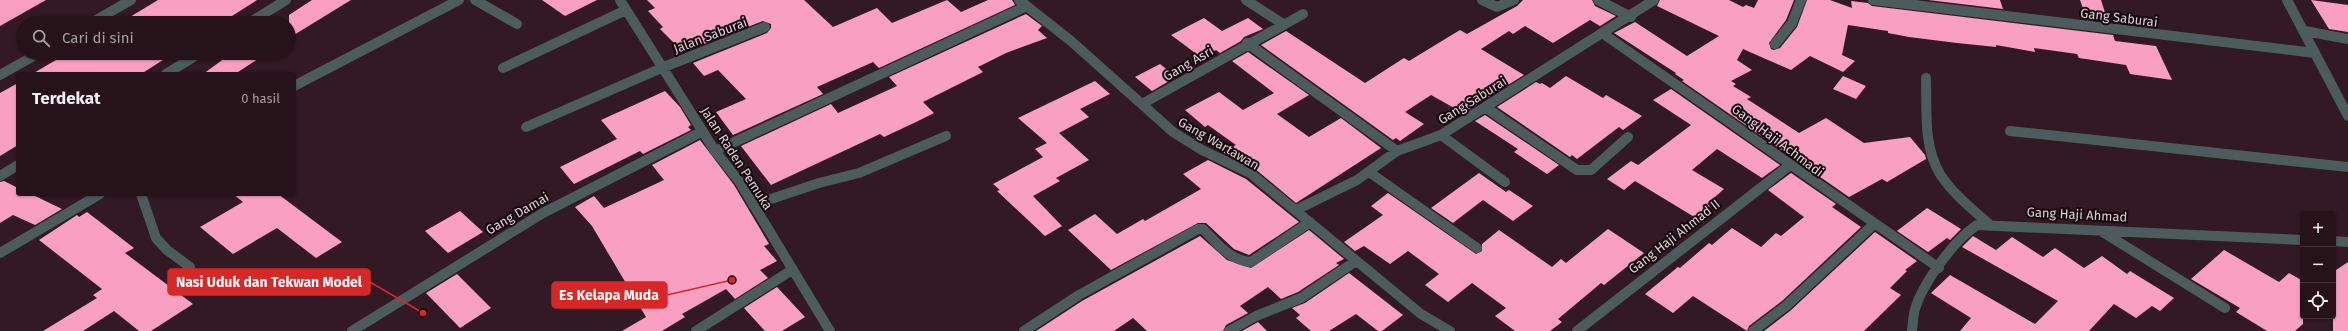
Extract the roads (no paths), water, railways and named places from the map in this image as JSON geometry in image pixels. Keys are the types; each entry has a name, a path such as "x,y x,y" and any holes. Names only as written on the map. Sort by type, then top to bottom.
{"street":[{"path":"103,16 131,0"},
{"path":"260,16 286,0"},
{"path":"296,85 459,0"},
{"path":"475,0 517,24"},
{"name":"Jalan Raden Pemuka","path":"620,0 664,67 715,151 739,181 830,331"},
{"path":"1246,0 1283,24"},
{"path":"1482,0 1497,7 1514,0"},
{"path":"1598,0 1631,17"},
{"name":"Gang Saburai","path":"1296,210 1369,172 1397,151 1441,135 1602,33 1631,17 1654,0"},
{"path":"1775,44 1792,23 1801,0"},
{"name":"Gang Saburai","path":"1873,0 2315,53"},
{"path":"2287,0 2348,116"},
{"path":"715,151 1023,3"},
{"name":"Gang Wartawan","path":"1023,3 1071,41 1173,132 1202,150 1250,173 1421,314 1450,331"},
{"path":"503,68 626,10"},
{"name":"Gang Asri","path":"1142,104 1247,43 1303,14"},
{"name":"Jalan Saburai","path":"526,127 664,67 765,28"},
{"path":"2304,31 2348,39"},
{"name":"Gang Haji Achmadi","path":"1602,33 1666,74 1873,225 1939,268"},
{"path":"1247,43 1397,151"},
{"path":"0,75 26,60"},
{"path":"169,72 189,60"},
{"path":"1926,78 1928,138 1939,172 1958,196 1989,224"},
{"path":"1485,107 1578,170 1591,170 1628,137"},
{"name":"Gang Damai","path":"352,331 543,213 703,131"},
{"path":"2010,131 2348,167"},
{"path":"1441,135 1505,182"},
{"path":"753,205 818,183 859,173 946,136"},
{"name":"Gang Haji Ahmad II","path":"1576,331 1790,165"},
{"path":"0,176 16,166"},
{"path":"1369,172 1477,248"},
{"path":"0,253 97,196"},
{"path":"142,196 156,238 167,250 190,267"},
{"path":"1024,331 1079,295 1198,229 1203,229 1236,258 1244,262 1251,262 1310,222"},
{"name":"Gang Haji Ahmad","path":"1912,331 1915,309 1939,268 1970,227 1989,224 2300,240"},
{"path":"1753,331 1786,306 1873,225"},
{"path":"2100,230 2225,308"},
{"path":"2336,241 2348,242"},
{"path":"1229,331 1256,316 1301,298 1356,261"},
{"path":"696,331 792,270"}],"place":[{"name":"Es Kelapa Muda","path":"732,280"},
{"name":"Nasi Uduk dan Tekwan Model","path":"423,313"}]}
